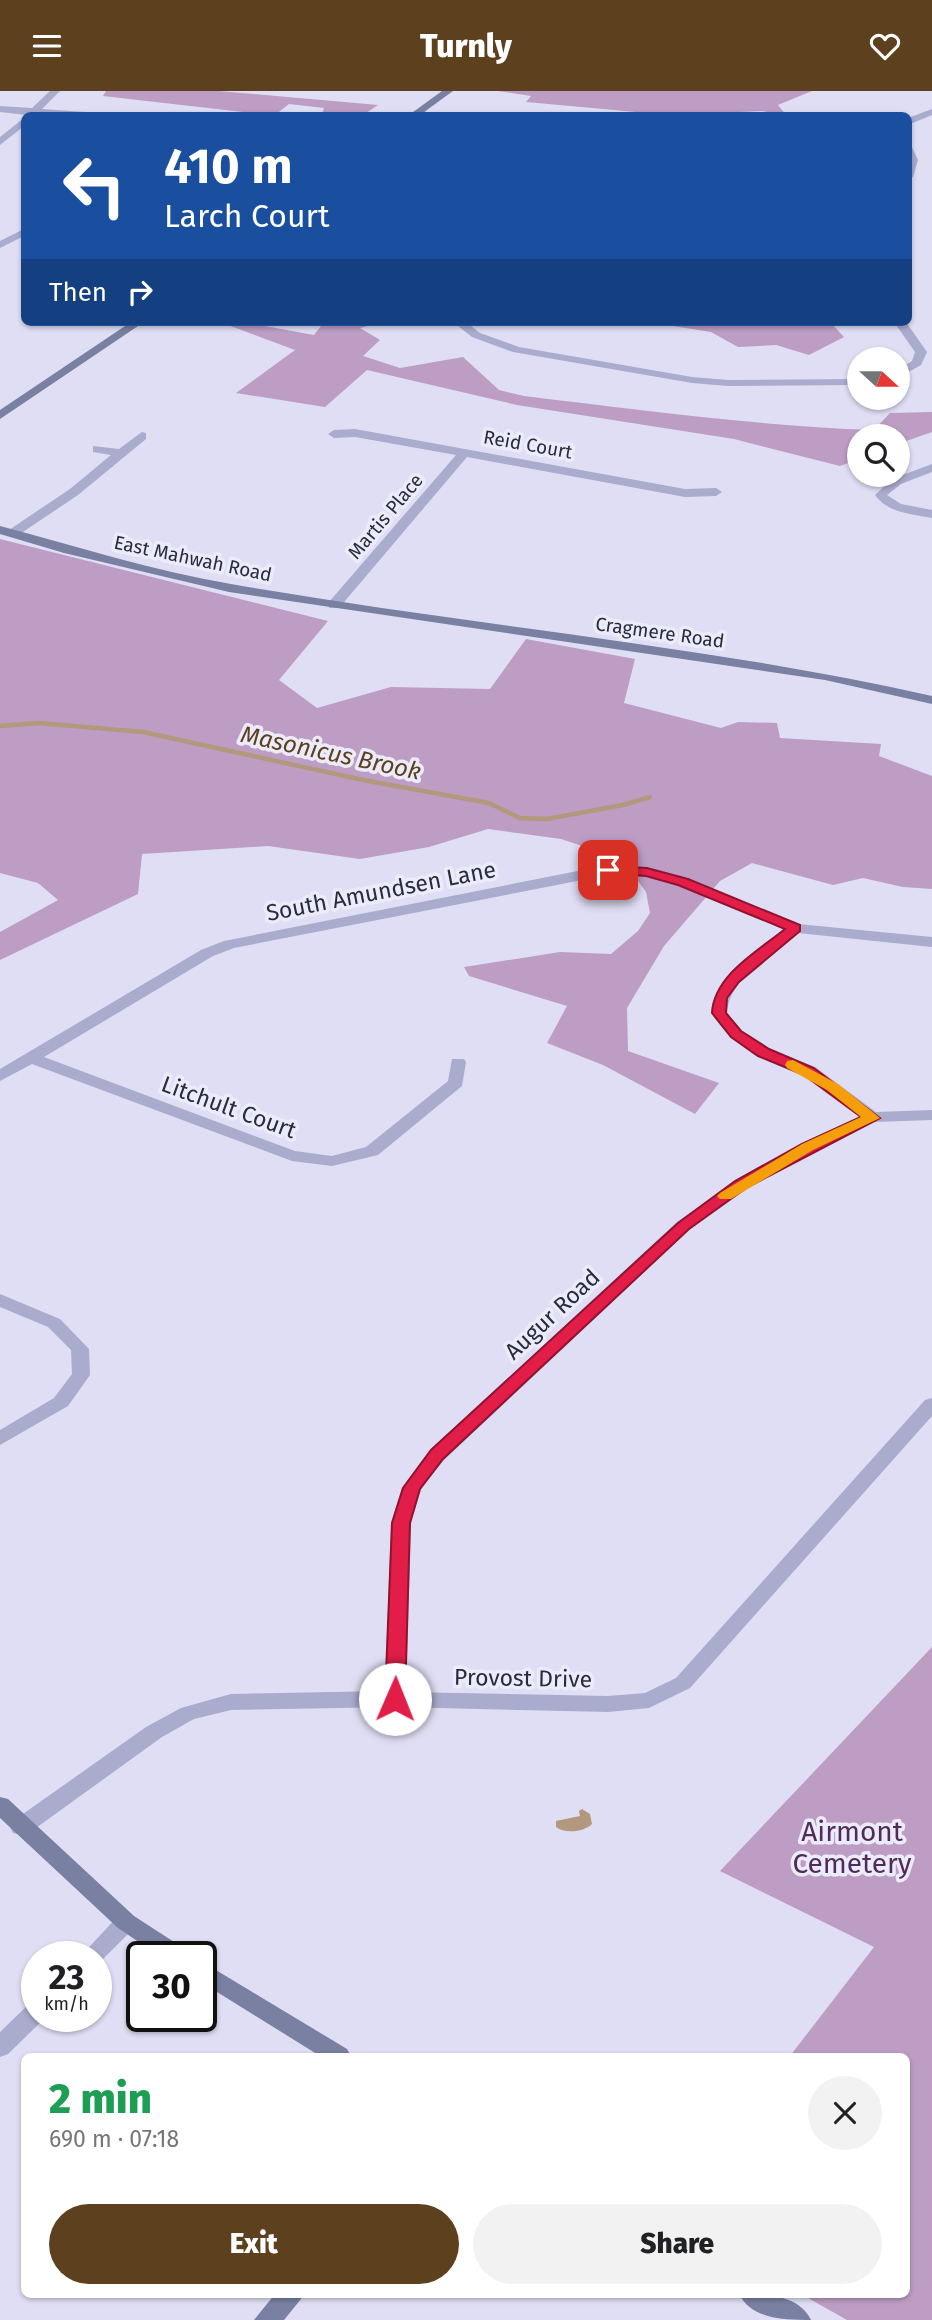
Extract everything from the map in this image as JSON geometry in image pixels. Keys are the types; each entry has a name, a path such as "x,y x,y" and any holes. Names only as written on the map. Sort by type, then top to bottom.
{"street":[{"path":"34,112 55,91"},
{"path":"419,112 448,91"},
{"path":"0,109 25,112"},
{"path":"912,120 932,112"},
{"path":"0,142 21,124"},
{"path":"0,245 21,234"},
{"path":"0,415 132,326"},
{"path":"464,326 476,335 517,350 692,380 728,383 847,382"},
{"path":"903,326 921,352 920,358 910,369"},
{"path":"913,367 932,372"},
{"name":"Reid Court","path":"334,434 355,433 685,493 716,492"},
{"path":"6,531 74,492 142,436"},
{"path":"97,449 121,453"},
{"name":"Martis Place","path":"334,605 465,452"},
{"path":"932,468 897,482 884,489 881,495 885,501 898,507 932,515"},
{"name":"East Mahwah Road","path":"6,531 184,579 334,605 380,610"},
{"name":"Cragmere Road","path":"380,610 825,676 932,700"},
{"name":"South Amundsen Lane","path":"0,1076 207,953 230,944 608,870 647,872 683,882 795,928 932,942"},
{"path":"795,928 733,979 720,998 719,1013 736,1034 764,1052 809,1071 872,1118"},
{"name":"Litchult Court","path":"31,1058 292,1156 332,1161 372,1151 432,1104 456,1082 458,1062"},
{"name":"Augur Road","path":"395,1699 401,1523 412,1488 437,1455 683,1226 741,1185 808,1147 872,1118 932,1115"},
{"path":"0,1300 54,1323 80,1349 81,1375 61,1402 0,1440"},
{"name":"Provost Drive","path":"21,1827 154,1732 188,1713 231,1702 395,1699 608,1704 649,1700 683,1683 932,1404"},
{"path":"0,1805 126,1922 155,1941"},
{"path":"107,1941 126,1922"},
{"path":"217,1980 335,2053"},
{"path":"0,2047 21,2027"},
{"path":"267,2320 288,2298"},
{"path":"759,2298 798,2320"}],"green space":[{"path":"106,91 219,91 378,105 368,112 323,112 324,108 289,104 279,112 243,112 103,96"},
{"path":"498,91 812,91 778,105 784,112 636,112 526,102 531,96"},
{"path":"231,326 265,326 314,335 321,326 368,326 360,328 380,340 363,356 400,368 463,357 499,390 524,396 743,421 847,429 847,463 840,466 734,439 517,405 367,370 325,407 236,393 295,350"},
{"path":"673,326 834,326 844,337 809,355 776,345 738,347 711,332"},
{"path":"932,412 932,432 910,440 910,424 880,424 890,413"},
{"path":"0,539 328,621 279,680 317,708 391,687 490,689 526,639 635,659 624,703 721,728 738,722 777,723 780,738 881,744 879,756 932,776 932,889 903,887 863,878 833,885 752,863 720,881 664,946 627,1008 628,1051 719,1083 695,1114 603,1065 547,1043 567,1006 469,976 464,967 560,952 611,954 638,931 650,913 646,892 622,859 561,839 488,829 429,847 360,859 268,846 142,854 138,894 0,960 0,932 58,900 38,883 0,873"},
{"name":"Airmont Cemetery","path":"932,1647 932,2320 847,2320 808,2298 910,2298 910,2053 792,2053 874,1947 720,1871"}],"shaded area":[{"path":"582,1809 590,1814 592,1824 589,1827 569,1831 556,1827 556,1821 580,1816 579,1811"}],"waterway":[{"name":"Masonicus Brook","path":"0,726 38,723 143,732 363,780 489,803 520,818 547,819 623,805 650,797"}],"slow traffic":[{"path":"725,1196 808,1147 872,1118 833,1087 809,1071 793,1065"}],"route":[{"path":"395,1699 401,1523 412,1488 437,1455 683,1226 741,1185 808,1147 872,1118 809,1071 764,1052 736,1034 719,1013 720,998 733,979 795,928 683,882 647,872 608,870"}]}
